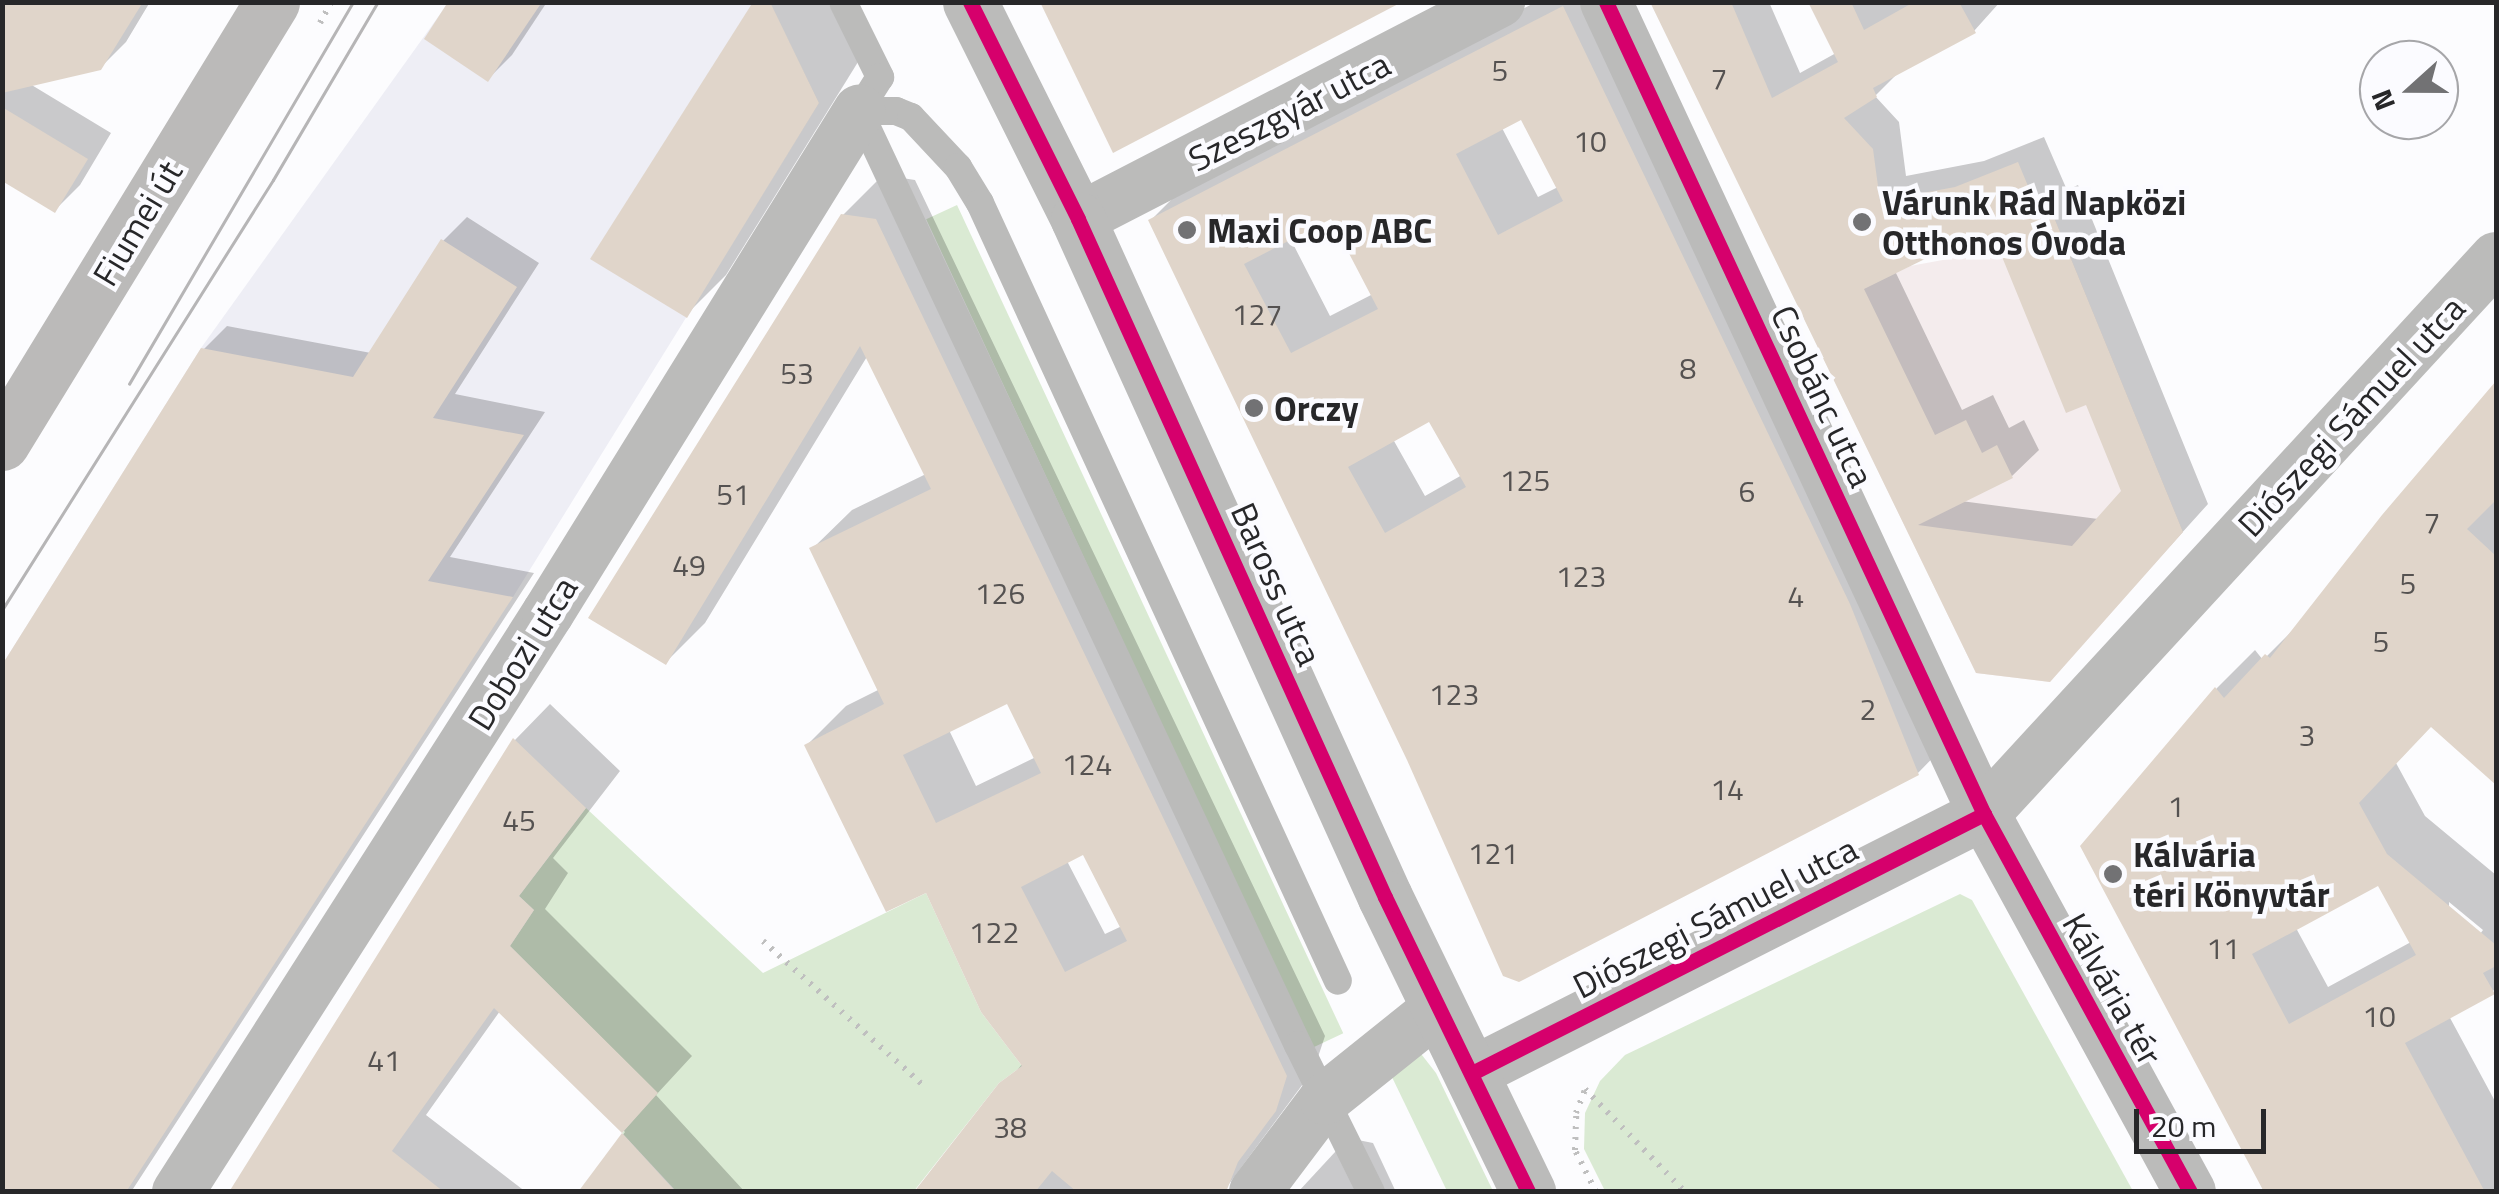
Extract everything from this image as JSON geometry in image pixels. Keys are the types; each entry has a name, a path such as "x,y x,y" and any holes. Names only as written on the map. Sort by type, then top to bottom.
{"main road":[{"name":"Fiumei út","path":"2,443 295,14"}],"street":[{"name":"Baross utca","path":"970,2 1078,219 1528,1192"},
{"name":"Szeszgyár utca","path":"1078,219 1499,2"},
{"name":"Csobánc utca","path":"1606,2 1984,814"},
{"name":"Dobozi utca","path":"178,1192 548,612 859,111"},
{"name":"Diószegi Sámuel utca","path":"1472,1073 1984,814 2496,258"},
{"name":"Kálvária tér","path":"1984,814 2190,1192"},
{"path":"1255,1192 1325,1098 1440,1007"}],"lane":[{"path":"843,2 880,78 859,111"},
{"path":"859,111 896,111 911,117 958,167 980,203 1338,981"},
{"path":"859,111 1371,1192"}],"path":[{"path":"295,14 331,2"},
{"path":"764,942 925,1087"},
{"path":"1596,1192 1576,1150 1576,1113 1586,1089 1685,1192"}],"shaded area":[{"path":"448,3 770,3 819,103 513,597 2,665 201,348"},
{"path":"2051,210 2183,532 2050,682 1976,673 1804,318 1910,266 1981,253 2021,238 2017,225"}],"green space":[{"path":"957,205 1343,1033 1312,1048 926,219"},
{"path":"586,808 763,973 926,893 981,1012 1022,1066 999,1083 914,1191 676,1191 622,1133 657,1093 510,946 534,910 519,896"},
{"path":"1960,894 1972,900 2133,1191 1605,1191 1584,1149 1585,1113 1600,1081 1625,1055"},
{"path":"1418,1050 1436,1073 1493,1191 1447,1191 1390,1073"}],"building":[{"path":"2,2 143,2 101,70 2,93"},
{"path":"448,2 542,2 488,82 424,39"},
{"path":"753,2 770,2 819,103 687,318 590,259"},
{"path":"1040,2 1402,2 1113,153"},
{"path":"1650,2 1731,2 1772,98 1838,62 1808,2 1851,2 1864,30 1914,2 1959,2 1976,33 1873,88 1877,97 1844,118 1873,149 1880,201 1955,187 2018,162 2040,215 2051,210 2183,532 2050,682 1976,673","holes":["1998,247 2066,413 2086,405 2121,491 2072,546 1918,525 2013,478 1997,445 1982,453 1966,420 1935,435 1864,289 1933,255 1939,258"]},
{"path":"1563,6 1850,604 1919,775 1519,982 1503,976 1407,760 1148,220","holes":["1521,120 1563,201 1498,235 1456,154","1331,219 1378,309 1291,353 1244,264","1429,422 1466,487 1385,533 1348,467"]},
{"path":"2,107 88,159 55,213 2,181"},
{"path":"841,214 876,219 1287,1076 1276,1111 1238,1162 1226,1192 1077,1192 1052,1171 1035,1192 914,1192 999,1083 1022,1066 981,1012 926,893 886,912 804,745 884,704 809,548 931,489 860,346 666,665 588,618","holes":["1007,704 1041,773 936,823 903,755","1083,855 1127,941 1065,972 1021,887"]},
{"path":"441,239 517,287 433,418 524,435 428,581 513,597 126,1192 2,1192 2,665 201,348 353,377"},
{"path":"2496,381 2496,500 2467,529 2496,556 2496,785 2431,727 2359,803 2387,854 2496,945 2496,966 2483,973 2495,994 2405,1043 2485,1192 2264,1192 2080,846 2215,687 2224,698 2265,654 2270,658 2382,515","holes":["2378,886 2416,955 2289,1024 2252,954"]},
{"path":"513,738 586,808 519,896 534,910 510,946 658,1093 622,1133 494,1008 392,1151 444,1192 229,1192"},
{"path":"622,1133 676,1192 578,1192"}],"tram line":[{"path":"129,384 353,2"},
{"path":"2,610 273,180 378,2"}],"cycle path":[{"path":"970,2 1078,219 1385,897 1528,1192"},
{"path":"1606,2 1984,814 2190,1192"},
{"path":"1472,1073 1984,814"}],"place":[{"name":"Várunk Rád Napközi Otthonos Óvoda","path":"1862,222"},
{"name":"Maxi Coop ABC","path":"1187,230"},
{"name":"Orczy","path":"1254,408"},
{"name":"Kálvária téri Könyvtár","path":"2113,874"}]}
